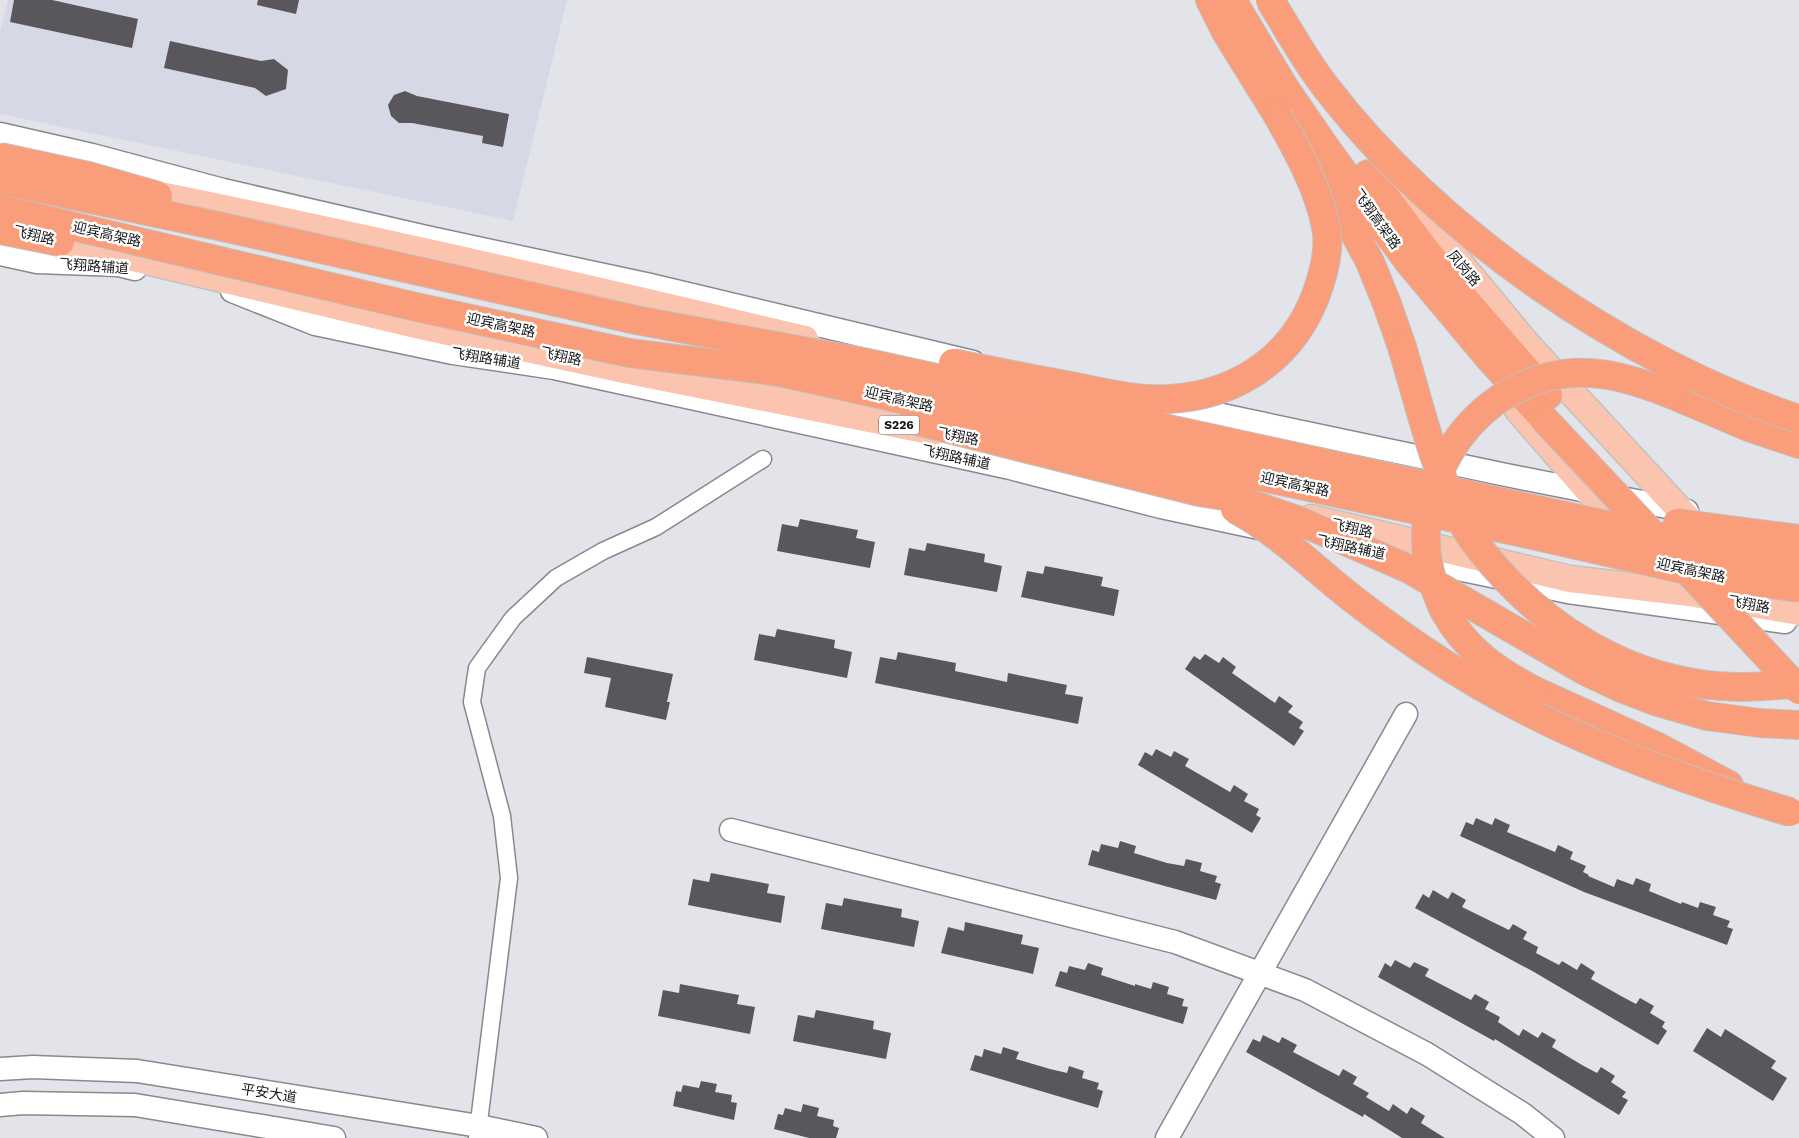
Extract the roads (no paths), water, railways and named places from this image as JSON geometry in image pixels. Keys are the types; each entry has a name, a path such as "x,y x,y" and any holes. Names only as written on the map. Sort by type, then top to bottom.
{"highway":[{"path":"636,320 868,344 976,368 1118,396 1167,400 1196,396 1221,390 1255,372 1270,361 1289,342 1314,301 1322,278 1327,253 1326,228 1310,173 1278,116 1226,32 1210,0"},
{"name":"飞翔高架路","path":"1232,0 1284,87 1408,261 1490,359 1552,413"},
{"name":"飞翔高架路","path":"1254,0 1298,73 1339,134 1416,238 1552,413"},
{"path":"1270,0 1316,74 1355,123 1420,190 1499,256 1534,283 1592,320 1678,370 1724,391 1799,419"},
{"path":"1278,116 1318,171 1370,262 1402,347 1428,438 1446,490 1463,524 1483,553 1511,586 1543,615 1586,643 1627,664 1664,676 1702,684 1742,687 1799,683"},
{"path":"0,157 88,176 422,272"},
{"name":"迎宾高架路","path":"0,180 636,320 863,362 1721,550 1799,560"},
{"name":"迎宾高架路","path":"0,209 416,307 630,353 780,372 1519,532 1712,576 1799,588"},
{"path":"0,228 416,307"},
{"path":"630,353 855,405 1200,492 1231,497 1297,520 1409,568 1585,671 1638,695 1707,716 1760,723 1799,725"},
{"path":"1795,814 1726,784 1660,748 1535,691 1490,664 1457,630 1444,611 1427,560 1426,541 1429,504 1435,482 1445,457 1460,434 1473,419 1512,391 1563,374 1594,373 1645,383 1751,428 1799,444"},
{"path":"1552,413 1799,662"},
{"path":"1552,413 1799,690"},
{"path":"1326,462 1425,467 1684,524 1799,538"},
{"path":"1200,492 1246,515 1399,633 1458,672 1523,709 1596,745 1651,767 1795,814"}],"main road":[{"path":"1219,0 1305,134 1391,256 1482,369 1606,511 1799,705"},
{"name":"凤岗路","path":"1280,0 1296,32 1431,228 1527,344 1702,534 1792,620"},
{"path":"0,163 223,208 426,252 653,303 1020,391 1606,511 1702,534 1799,549"},
{"name":"飞翔路","path":"0,228 416,326 1008,447 1570,579 1792,620"}],"street":[{"path":"0,134 92,154 223,190 426,237 646,284 1021,373 1590,492 1799,531"},
{"name":"飞翔路辅道","path":"0,254 37,262 119,265 223,287 315,324 453,353 554,368 1010,468 1161,507 1558,590 1698,602"},
{"path":"478,1132 509,878 502,816 472,702 477,668 514,618 556,578 604,551 656,527 763,459"},
{"path":"1167,1138 1406,714"},
{"path":"731,830 1175,942 1305,990 1427,1054 1523,1114 1553,1138"},
{"name":"平安大道","path":"0,1069 33,1066 137,1071 478,1132 536,1138"},
{"path":"0,1105 22,1103 135,1105 334,1138"}]}
